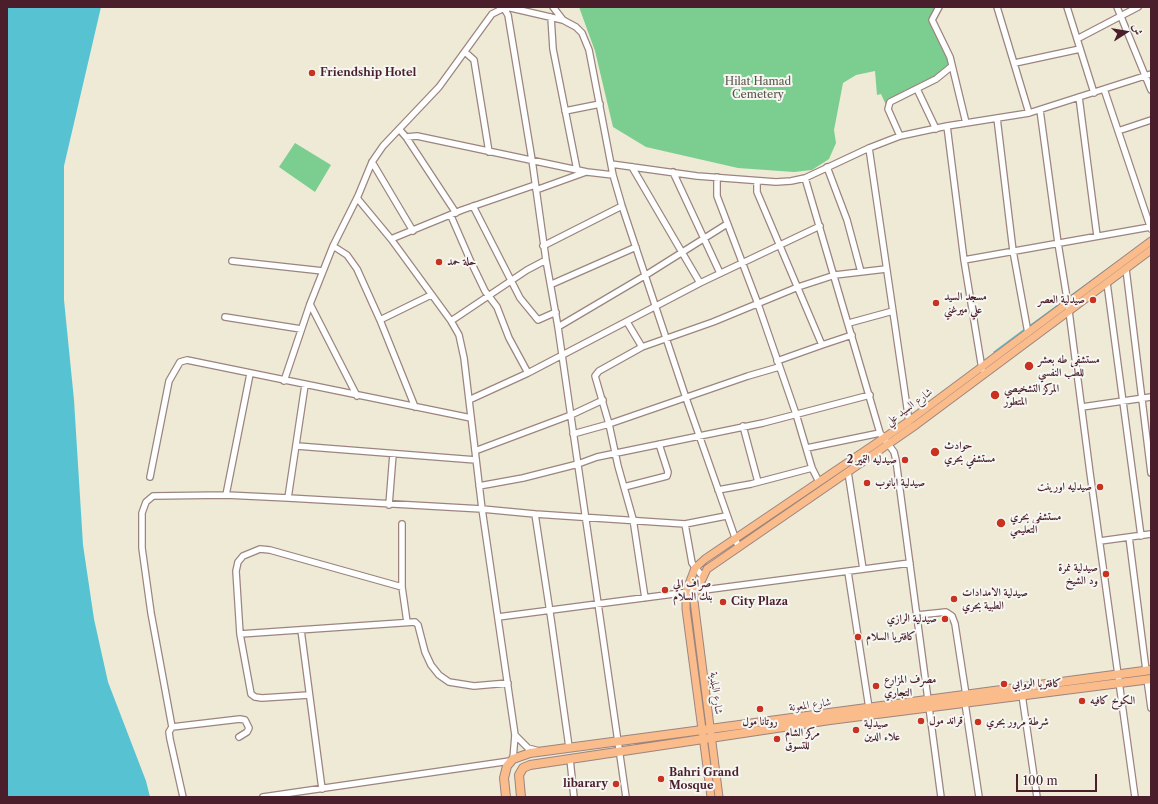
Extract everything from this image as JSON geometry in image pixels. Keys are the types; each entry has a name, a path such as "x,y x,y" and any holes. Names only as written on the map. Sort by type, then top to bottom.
{"highway":[{"name":"شارع المعونة","path":"965,699 1022,695 1119,678 1148,670"},
{"name":"شارع المعونة","path":"521,797 519,775 523,768 530,765 929,704 1119,678 1149,679"},
{"name":"شارع المعونة","path":"512,760 520,755 569,747 869,708 929,704"},
{"path":"506,797 505,771 512,760"}],"main road":[{"name":"شارع السيد علي","path":"696,591 702,576 712,564 736,543 819,482 982,371 1069,307 1151,241"},
{"name":"شارع السيد علي","path":"686,592 696,568 705,559 736,543 848,472 884,439 982,371 1028,334 1107,283 1151,250"},
{"name":"شارع البلدية","path":"696,591 694,601 711,797"},
{"name":"شارع البلدية","path":"686,592 686,609 700,680"},
{"name":"شارع البلدية","path":"707,739 719,797"}],"street":[{"path":"553,7 562,20"},
{"path":"939,7 932,20 950,58 966,123"},
{"path":"997,7 1029,113"},
{"path":"1067,7 1094,92"},
{"path":"1117,7 1148,75 1151,90"},
{"path":"1077,39 1138,7"},
{"path":"504,8 508,15 532,160 543,246 552,284 573,434 600,603 626,797"},
{"path":"284,381 301,329 332,246 357,198 372,162 383,146 439,87 492,14 504,8 526,11 562,20 576,27 585,40 589,50 613,175 622,206 736,543"},
{"path":"551,17 551,39 564,111 577,170"},
{"path":"1015,63 1080,49"},
{"path":"465,52 474,60 489,152"},
{"path":"900,136 888,105 890,102 936,79 952,66"},
{"path":"611,164 697,176 757,181 791,181 805,178 869,148 900,136 947,126 1029,113 1148,75"},
{"path":"917,88 936,129"},
{"path":"964,260 1097,236 1150,229 1104,89"},
{"path":"1079,97 1097,236"},
{"path":"564,111 600,104"},
{"path":"1040,110 1058,243 1069,307 1135,797"},
{"path":"997,118 1014,251 1028,334"},
{"path":"1118,131 1151,120"},
{"path":"947,126 964,260 982,371"},
{"path":"399,128 453,214 471,262 497,307 509,338 528,373"},
{"path":"406,137 417,136 587,172 613,175"},
{"path":"869,148 909,421"},
{"path":"372,162 413,231"},
{"path":"632,167 700,283"},
{"path":"827,167 847,220 860,272"},
{"path":"391,240 474,206 587,172"},
{"path":"673,172 720,273"},
{"path":"716,177 718,196 727,224 758,304 796,414 812,468 819,482"},
{"path":"805,178 884,439 894,452 896,460 941,797"},
{"path":"757,181 757,192 822,345"},
{"path":"263,797 322,790 512,760 515,735 482,509 464,358 459,335 451,321 391,240 357,198"},
{"path":"474,206 520,298 538,320 556,312"},
{"path":"543,246 622,206"},
{"path":"558,327 646,276 727,224"},
{"path":"469,400 528,373 720,273 820,226"},
{"path":"332,246 348,255 352,261 380,320 415,407"},
{"path":"552,284 636,247"},
{"path":"451,321 490,297 511,281 546,260"},
{"path":"232,261 323,270"},
{"path":"645,598 633,519 615,454 603,400 595,376 599,371 642,348 758,304 798,287 835,275 886,268"},
{"path":"1126,269 1151,473"},
{"path":"1107,283 1141,536"},
{"path":"380,320 431,295"},
{"path":"310,304 357,396"},
{"path":"849,323 893,311"},
{"path":"225,317 301,329"},
{"path":"627,322 642,348"},
{"path":"573,434 609,424 686,398 778,364 822,345 852,335"},
{"path":"150,477 165,395 169,381 180,362 194,360 250,374 471,418"},
{"path":"226,495 250,374"},
{"path":"288,498 305,385"},
{"path":"479,486 523,478 578,464 597,457 796,414 870,395"},
{"path":"1082,407 1151,397"},
{"path":"475,451 571,415 603,400"},
{"path":"743,426 758,482"},
{"path":"807,448 884,439"},
{"path":"624,487 667,476 668,472 659,444"},
{"path":"297,446 476,460"},
{"path":"389,505 392,454"},
{"path":"718,490 758,482 812,468"},
{"path":"848,472 863,569"},
{"path":"183,797 170,739 169,732 172,727 151,613 142,548 142,513 146,502 153,496 226,495 288,498 389,505 482,509 587,518 633,519 685,524 726,516"},
{"path":"535,514 569,747"},
{"path":"402,524 402,587 407,622"},
{"path":"685,524 691,558 702,576"},
{"path":"1100,541 1151,535"},
{"path":"1129,537 1148,670"},
{"path":"309,695 262,698 255,697 251,694 240,634 236,571 238,562 251,552 260,549 270,550 402,587"},
{"path":"498,617 910,563"},
{"path":"848,572 869,708"},
{"path":"917,615 946,612 952,616 955,624 979,797"},
{"path":"240,634 407,622 417,623 425,652 431,665 449,682 474,686 508,683"},
{"path":"301,630 322,790"},
{"path":"1149,679 1151,708"},
{"path":"1022,695 1037,797"},
{"path":"172,727 240,719 245,720 249,728 247,732 239,737"},
{"path":"515,735 528,748 541,752"},
{"path":"570,759 574,797"}],"green space":[{"name":"Hilat Hamad Cemetery","path":"579,7 939,7 929,20 951,63 950,69 946,75 886,105 881,94 877,95 875,71 856,75 843,83 834,130 836,143 829,159 812,170 794,172 738,168 646,147 613,127 595,51"},
{"path":"295,143 331,165 315,192 279,167"}],"water":[{"path":"7,7 101,7 64,166 64,300 74,400 83,545 94,619 108,682 146,781 150,797 7,797"}],"waterway":[{"path":"1069,297 1124,257"},
{"path":"1028,327 1065,300"},
{"path":"994,352 1025,329"}],"place":[{"name":"Friendship Hotel","path":"312,73"},
{"name":"حلة حمد","path":"439,262"},
{"name":"صيدلية العصر","path":"1093,300"},
{"name":"مسجد السيد علي ميرغني","path":"936,303"},
{"name":"مستشفى طه بعشر للطب النفسي","path":"1029,366"},
{"name":"المركز التشخيصي المتطور","path":"995,395"},
{"name":"حوادث مستشفي بحري","path":"935,452"},
{"name":"صيدليه التمير 2","path":"905,460"},
{"name":"صيدلية ابانوب","path":"867,483"},
{"name":"صيدليه اورينت","path":"1100,487"},
{"name":"مستشفى بحري التعليمي","path":"1001,523"},
{"name":"صيدلية نمرة ود الشيخ","path":"1106,574"},
{"name":"صراف الي بنك السلام","path":"665,590"},
{"name":"صيدلية الامدادات الطبية بحري","path":"954,599"},
{"name":"City Plaza","path":"723,602"},
{"name":"صيدلية الرازي","path":"945,619"},
{"name":"كافتريا السلام","path":"858,637"},
{"name":"كافتريا الروابي","path":"1004,684"},
{"name":"مصرف المزارع التجاري","path":"876,686"},
{"name":"الكوخ كافيه","path":"1082,701"},
{"name":"روتانا مول","path":"760,709"},
{"name":"قراند مول","path":"921,721"},
{"name":"شرطة مرور بحري","path":"978,722"},
{"name":"صيدلية علاء الدين","path":"856,730"},
{"name":"مركز الشام للتسوق","path":"777,739"},
{"name":"Bahri Grand Mosque","path":"661,779"},
{"name":"libarary","path":"616,784"}]}
